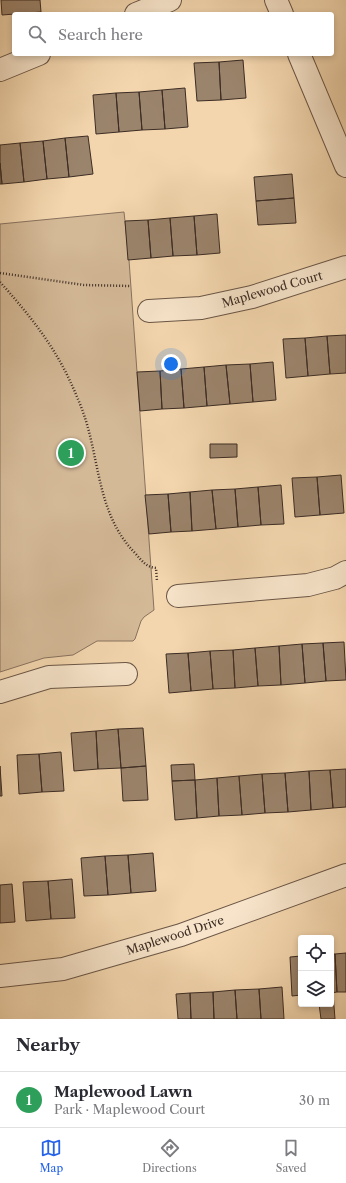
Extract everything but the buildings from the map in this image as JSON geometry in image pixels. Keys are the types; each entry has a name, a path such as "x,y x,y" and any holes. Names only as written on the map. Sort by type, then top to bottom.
{"street":[{"path":"141,12 170,0"},
{"path":"276,0 281,12"},
{"path":"0,70 34,56"},
{"path":"300,56 346,166"},
{"name":"Maplewood Court","path":"149,311 201,308 252,297 346,267"},
{"path":"178,596 308,585 335,578 346,572"},
{"path":"0,692 49,677 126,674"},
{"name":"Maplewood Drive","path":"0,976 63,969 182,935 346,875"}],"path":[{"path":"0,273 84,285 131,286"},
{"path":"0,282 48,341 70,380 86,421 103,497 111,519 128,547 146,566 156,568"}],"shaded area":[{"path":"124,212 129,260 154,610 141,621 133,641 97,641 73,655 44,658 0,672 0,224"}],"place":[{"name":"Maplewood Lawn","path":"71,453"}]}
